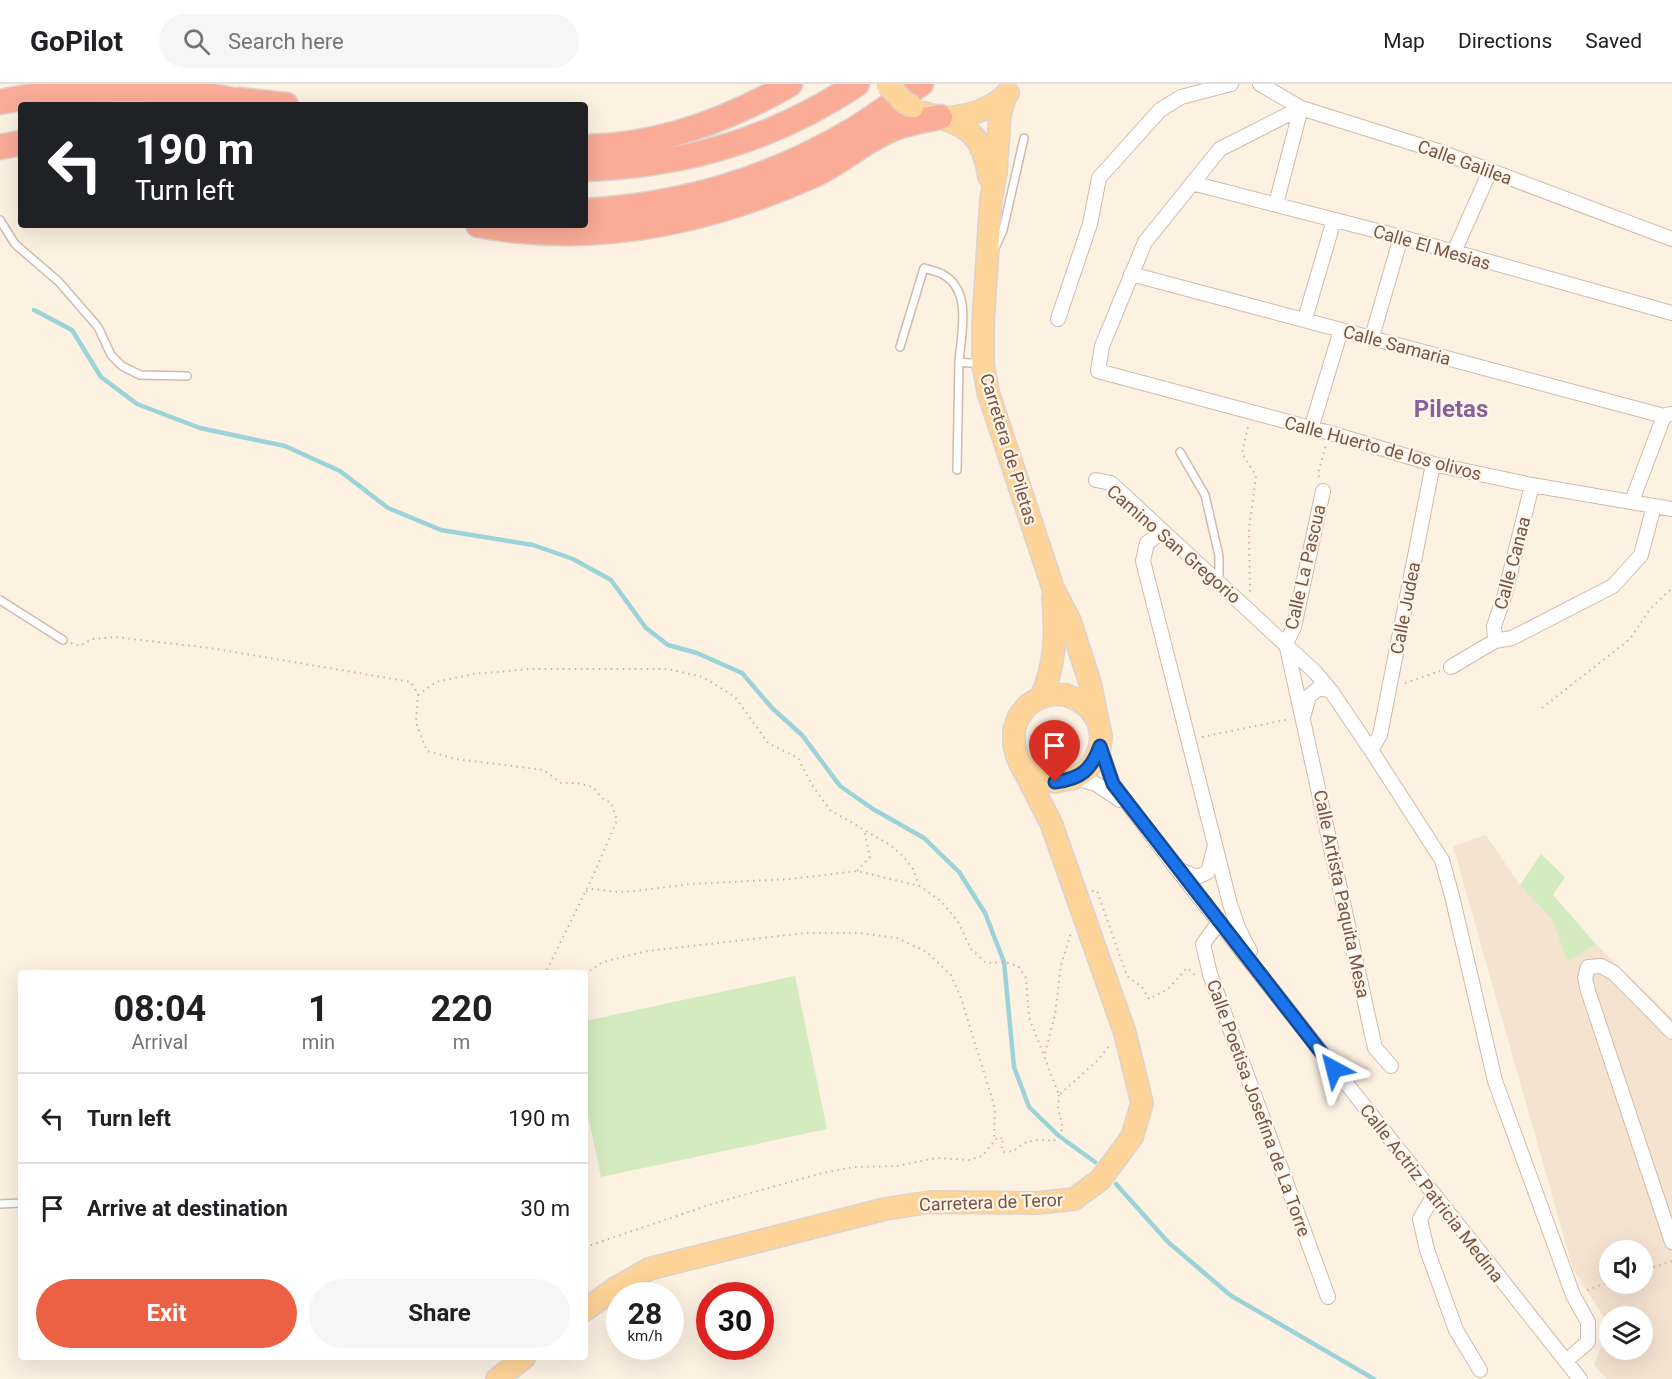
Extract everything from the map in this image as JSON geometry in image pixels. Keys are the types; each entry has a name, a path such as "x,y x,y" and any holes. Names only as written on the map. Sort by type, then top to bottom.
{"highway":[{"path":"588,147 608,146 675,134 751,105 790,84"},
{"path":"588,169 625,168 680,160 740,143 794,120 857,84"},
{"path":"588,211 627,208 682,199 751,180 853,130 921,84"},
{"path":"0,102 94,89 164,91 238,102"},
{"path":"493,228 514,232 563,235 636,230 693,218 759,197 816,174 882,133 942,117"},
{"path":"0,147 18,144"}],"main road":[{"path":"887,84 904,102 923,112 963,126 971,132 979,142 987,163 991,199"},
{"path":"942,117 966,116 988,108 1010,89"},
{"path":"991,199 996,172 1000,114 1010,89"},
{"name":"Carretera de Piletas","path":"991,199 983,364 988,392 1053,588"},
{"path":"1041,697 1048,682 1056,636 1053,588"},
{"path":"1051,823 1064,787 1087,770 1095,759 1101,736 1090,684 1074,632 1053,588"},
{"path":"1072,779 1055,782 1040,778 1028,771 1018,759 1014,745 1014,730 1019,716 1028,705 1041,697 1053,694 1066,695 1078,700 1089,708 1096,718"},
{"name":"Carretera de Teror","path":"588,1308 614,1289 649,1269 885,1209 930,1202 1038,1203 1074,1199 1100,1180 1132,1137 1142,1103 1125,1033 1051,823 1018,759"},
{"path":"497,1379 521,1360"}],"street":[{"path":"1058,319 1090,224 1099,178 1160,110 1181,97 1231,84"},
{"name":"Calle Galilea","path":"1260,84 1301,108 1438,151 1672,239"},
{"path":"1131,274 1145,242 1220,149 1301,108"},
{"path":"1276,204 1301,108"},
{"path":"1454,252 1490,171"},
{"name":"Calle El Mesias","path":"1192,183 1401,237 1672,313"},
{"path":"1305,320 1334,220"},
{"path":"1372,337 1401,237"},
{"name":"Calle Samaria","path":"1131,274 1668,415"},
{"name":"Calle Huerto de los olivos","path":"1131,274 1102,346 1098,371 1433,464 1532,485 1672,509"},
{"path":"1311,429 1341,330"},
{"path":"1632,501 1668,415"},
{"name":"Calle Judea","path":"1371,750 1380,735 1433,464"},
{"name":"Camino San Gregorio","path":"1096,480 1111,483 1286,643 1331,691 1442,860 1495,1081 1573,1295 1588,1322 1588,1342 1566,1361"},
{"name":"Calle Canaa","path":"1495,641 1494,626 1505,594 1532,485"},
{"name":"Calle La Pascua","path":"1286,643 1294,627 1323,491"},
{"path":"1451,667 1495,641 1512,638 1613,586 1641,555 1654,506"},
{"path":"1162,532 1147,543 1143,561 1214,847 1239,930 1268,984"},
{"name":"Calle Artista Paquita Mesa","path":"1286,643 1375,1048 1391,1066"},
{"path":"1303,716 1309,696 1319,688 1331,691"},
{"name":"Calle Actriz Patricia Medina","path":"1100,746 1113,784 1176,868 1580,1379"},
{"name":"Calle Actriz Patricia Medina","path":"1072,779 1096,783 1131,808"},
{"path":"1176,868 1197,877 1208,872 1214,847"},
{"name":"Calle Poetisa Josefina de La Torre","path":"1219,922 1203,944 1210,974 1328,1297"},
{"path":"1672,1032 1614,973 1601,966 1588,967 1585,978 1588,991 1672,1242"},
{"path":"1434,1195 1420,1219 1427,1251 1456,1330 1480,1370"}],"lane":[{"path":"986,271 1003,230 1024,138"},
{"path":"0,220 15,244 59,282 98,327 111,355 122,366 140,375 187,376"},
{"path":"900,347 924,268 943,274 955,286 964,307 959,362 957,470"},
{"path":"959,362 983,364"},
{"path":"1179,452 1205,495 1219,556 1219,583"},
{"path":"0,600 63,639"},
{"path":"0,1204 18,1203"}],"path":[{"name":"Camino San Gregorio","path":"1251,413 1242,453 1256,476 1249,529 1251,611"},
{"path":"1323,491 1318,473 1330,434"},
{"path":"1542,708 1630,639 1650,609 1672,588"},
{"path":"63,639 80,646 92,639 115,637 255,655 411,682 418,695 416,723 427,751 456,759 544,770 561,783 592,786 602,798 611,803 617,820 586,891 547,970"},
{"path":"1389,689 1451,667"},
{"path":"418,695 436,682 473,674 530,669 668,669 703,677 735,697 768,743 798,758 812,785 830,810 890,845 904,858 913,869 920,886"},
{"path":"1187,740 1303,716"},
{"path":"856,871 870,858 864,830"},
{"path":"586,891 593,889 617,892 636,891 690,884 791,879 856,871 920,886 942,902 958,922 971,949 986,963 1004,962 1018,966 1026,978 1029,1017 1059,1095 1058,1108 1063,1128 1054,1141 1039,1139 1021,1143 1014,1151 1003,1152 1001,1145 1004,1139 998,1137 982,1156 969,1160 936,1158 897,1166 854,1167 822,1173 712,1204 588,1246"},
{"path":"588,972 603,962 658,950 805,933 859,933 897,938 927,951 951,975 961,998 995,1107 994,1141"},
{"path":"1059,1095 1098,1060 1107,1047 1125,1033"},
{"path":"1653,1267 1672,1261"},
{"path":"1573,1295 1599,1286"}],"shaded area":[{"path":"1486,835 1520,885 1552,920 1568,961 1596,944 1672,1018 1672,1379 1607,1379 1594,1365 1599,1352 1599,1360 1653,1360 1653,1306 1599,1306 1599,1309 1573,1269 1453,846"}],"green space":[{"path":"1541,854 1565,877 1553,895 1596,944 1568,962 1552,920 1520,885"},
{"path":"795,976 827,1129 601,1177 588,1115 588,1020"}],"waterway":[{"path":"34,310 72,330 101,377 137,404 200,428 285,446 340,471 388,508 441,530 533,545 573,559 611,580 646,628 668,645 697,653 742,673 772,708 802,735 840,786 873,809 924,838 959,872 985,913 1004,962 1014,1067 1029,1107 1059,1136 1095,1162"},
{"path":"1116,1184 1168,1242 1230,1295 1374,1379"}],"district":[{"name":"Piletas","path":"1451,409"}],"route":[{"path":"1055,782 1070,780 1087,770 1100,746 1113,784 1334,1069"}]}
